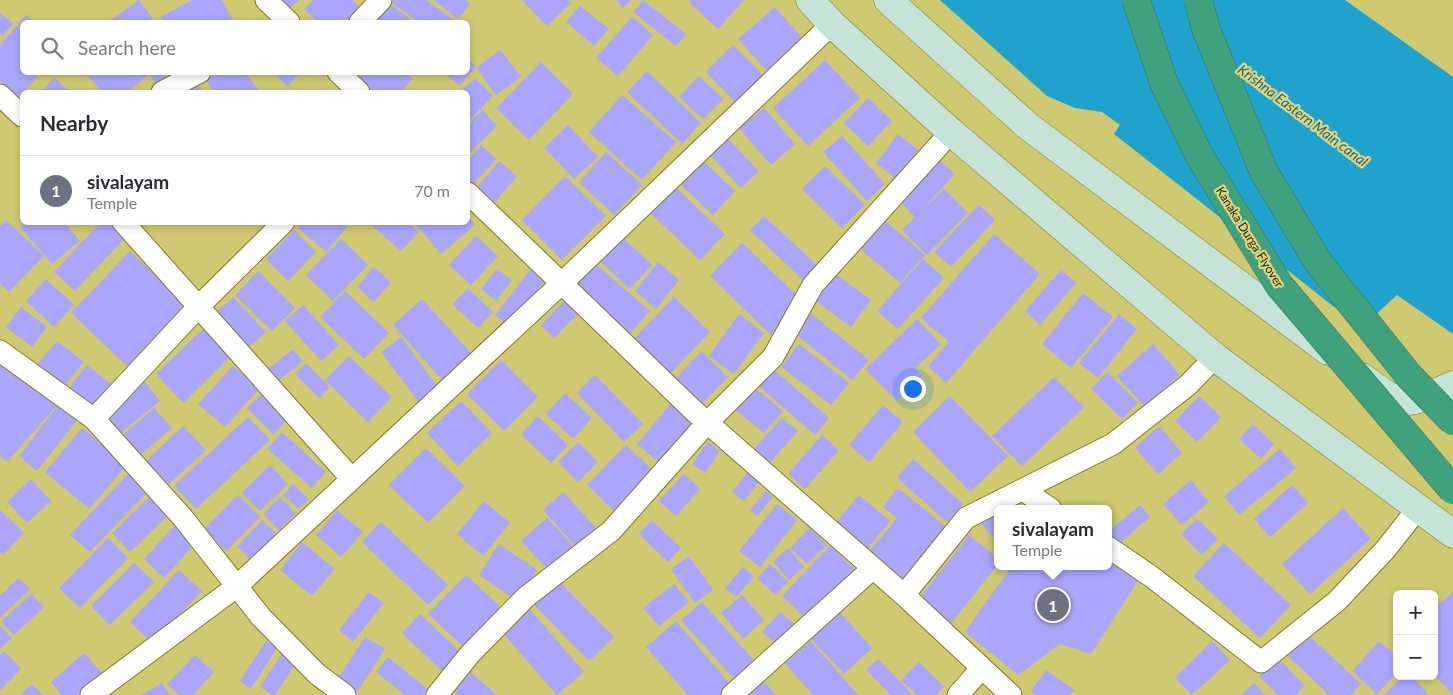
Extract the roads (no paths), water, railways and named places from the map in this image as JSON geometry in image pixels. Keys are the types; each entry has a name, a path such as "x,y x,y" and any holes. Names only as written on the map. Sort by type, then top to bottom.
{"highway":[{"name":"Kanaka Durga Flyover","path":"1136,0 1164,83 1199,155 1278,285 1453,490"},
{"path":"1198,0 1210,38 1268,181 1318,262 1409,376 1453,421"}],"main road":[{"path":"810,0 832,24 951,132 1215,357 1453,534"},
{"path":"888,0 1029,127 1389,397 1402,402 1414,402 1453,385"}],"street":[{"path":"362,20 381,0"},
{"path":"91,695 236,587 562,283 832,24"},
{"path":"166,90 194,75"},
{"path":"341,75 358,90"},
{"path":"0,95 20,114"},
{"path":"437,695 470,654 526,597 611,531 707,423 773,357 813,285 951,132"},
{"path":"470,195 707,423 904,595 981,669 1012,695"},
{"path":"126,225 351,478"},
{"path":"94,419 198,306 281,225"},
{"path":"0,350 94,419 183,518 236,587 261,616 317,674 345,695"},
{"path":"904,595 966,518 1113,444 1188,385 1215,357"},
{"path":"1022,490 1045,505"},
{"path":"1112,551 1152,578 1261,662 1337,601 1385,550 1419,507"},
{"path":"732,695 872,569"},
{"path":"958,695 981,669"}],"water":[{"name":"Krishna Eastern Main canal","path":"940,0 1345,0 1453,77 1453,334 1397,295 1361,328 1114,134 1120,125 1102,112 1075,108 1047,96"}],"place":[{"name":"sivalayam","path":"1053,605"}]}
